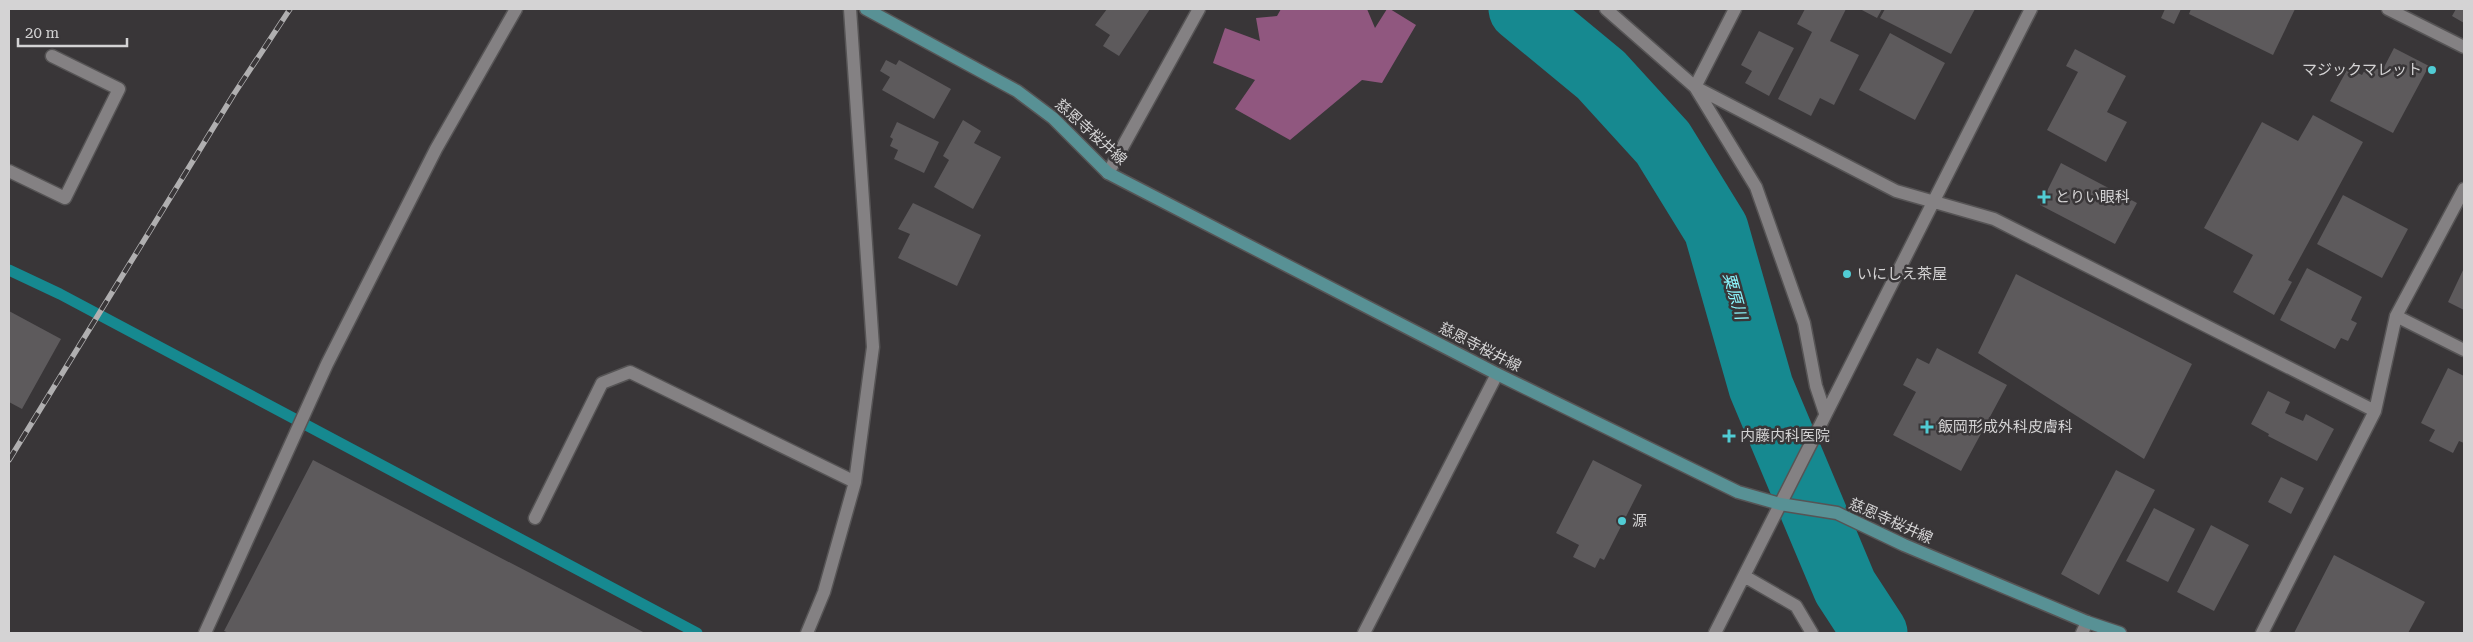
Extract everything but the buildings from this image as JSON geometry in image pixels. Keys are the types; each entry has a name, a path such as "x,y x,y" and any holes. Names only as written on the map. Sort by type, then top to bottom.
{"main road":[{"name":"慈恩寺桜井線","path":"866,9 1017,91 1053,118 1108,174 1497,374 1738,492 1780,504 1836,514 2085,628 2120,633"}],"street":[{"path":"206,633 310,399 436,149 516,9"},
{"path":"808,633 824,592 855,482 873,347 850,9"},
{"path":"1108,174 1198,9"},
{"path":"1606,9 1695,87 1896,191 1994,219 2375,411"},
{"path":"1695,87 1735,9"},
{"path":"1715,633 2031,9"},
{"path":"2388,9 2464,47"},
{"path":"9,171 64,198 119,89 52,56"},
{"path":"1695,87 1756,187 1804,324 1816,386 1825,414"},
{"path":"2262,633 2375,411 2396,316 2464,189"},
{"path":"2396,316 2464,350"},
{"path":"535,518 602,383 630,372 855,482"},
{"path":"1364,633 1497,374"},
{"path":"1744,576 1796,606 1812,633"}],"shaded area":[{"path":"1281,9 1367,9 1375,28 1387,9 1390,9 1416,25 1382,83 1362,80 1290,140 1235,109 1255,80 1213,63 1225,28 1260,41 1256,18 1277,16"}],"waterway":[{"name":"粟原川","path":"1521,9 1601,75 1663,143 1716,229 1761,387 1845,587 1875,633"},
{"path":"9,270 60,294 697,633"}],"railway":[{"path":"9,460 234,94 290,9"}],"place":[{"name":"マジックマレット","path":"2432,70"},
{"name":"とりい眼科","path":"2044,197"},
{"name":"いにしえ茶屋","path":"1847,274"},
{"name":"飯岡形成外科皮膚科","path":"1927,427"},
{"name":"内藤内科医院","path":"1729,436"},
{"name":"源","path":"1622,521"}]}
